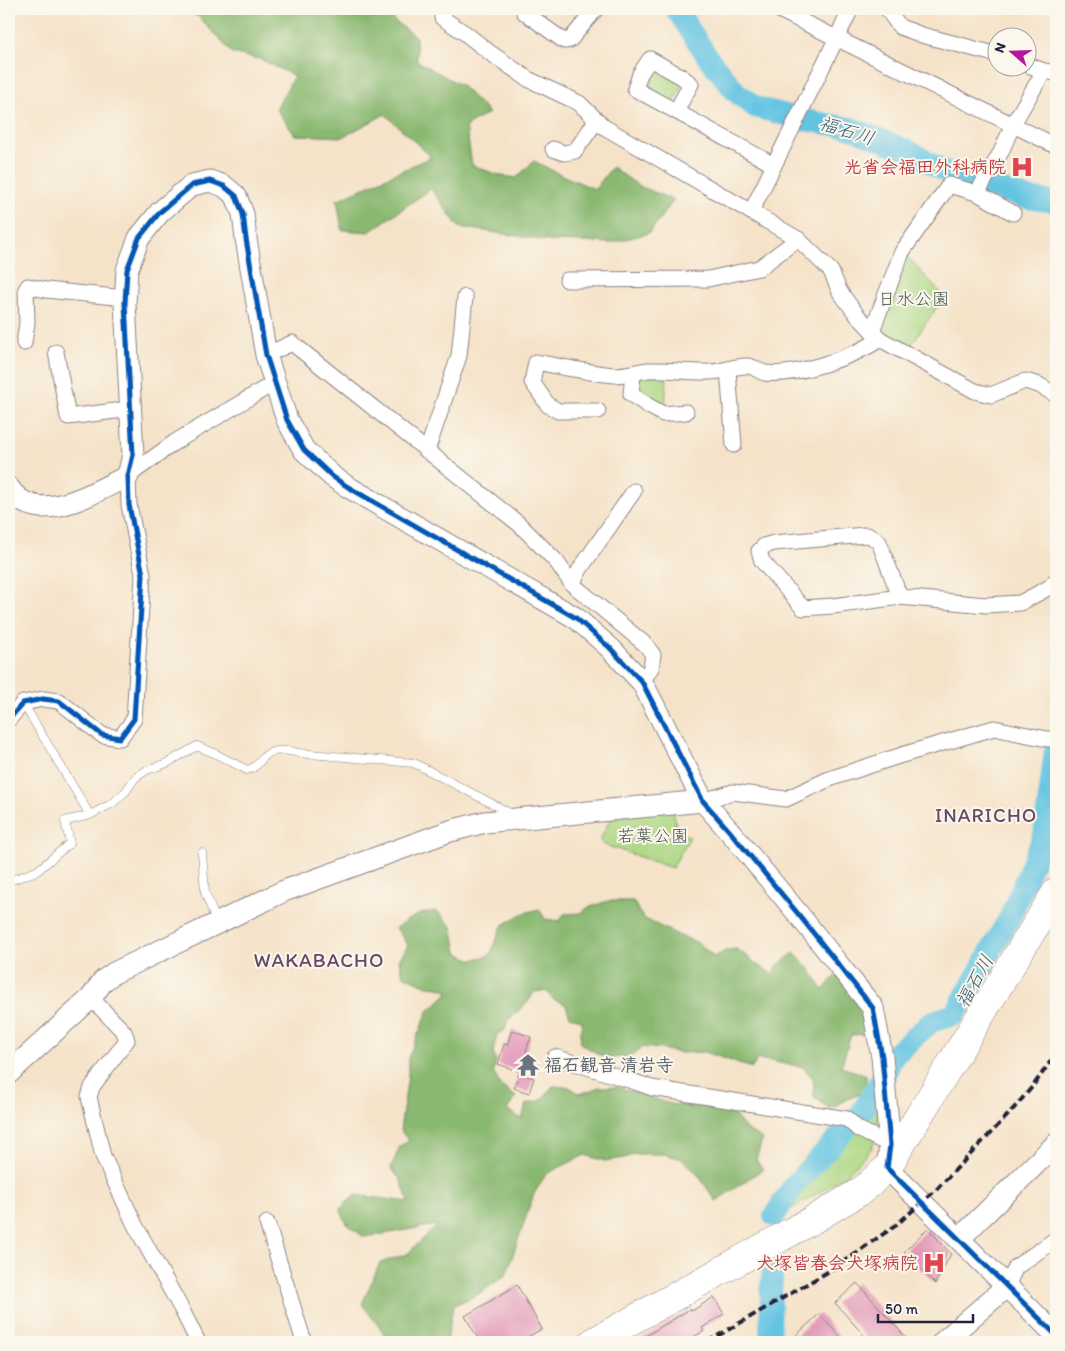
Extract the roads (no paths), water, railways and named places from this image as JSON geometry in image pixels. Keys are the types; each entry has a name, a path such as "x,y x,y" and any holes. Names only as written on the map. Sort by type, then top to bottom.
{"highway":[{"path":"593,1342 861,1191 888,1156 1056,892"}],"street":[{"path":"524,12 564,41 570,40 596,9"},
{"path":"777,9 1056,146"},
{"path":"751,212 851,9"},
{"path":"889,9 889,12 900,27 988,52"},
{"path":"442,18 528,79 579,103 604,127 798,239 831,271 840,292 857,315 876,335 975,391 991,395 1025,381 1039,385 1056,395"},
{"path":"980,188 1001,152 1014,124 1050,72"},
{"path":"676,112 774,165"},
{"path":"553,149 564,153 575,151 597,120"},
{"path":"9,719 23,703 43,699 59,700 102,735 120,738 134,719 143,574 129,505 128,476 133,455 125,298 127,270 140,238 160,212 192,184 210,181 224,186 236,196 243,214 266,355 287,420 304,450 333,476 576,618 610,648 642,682 703,801 793,907 873,1008 882,1057 888,1156"},
{"path":"598,411 558,411 548,404 532,382 536,362 617,375 649,370 696,373 714,372 748,366 764,373 791,372 811,368 869,347 876,335 902,252 949,186 980,188 1013,213"},
{"path":"567,280 708,279 759,268 798,239"},
{"path":"24,344 27,323 26,289 28,286 46,290 125,298"},
{"path":"427,451 459,356 465,297"},
{"path":"266,355 292,343 519,524 556,561 572,584 646,645 653,654 651,668 642,682"},
{"path":"56,352 68,418 131,409"},
{"path":"728,370 734,445"},
{"path":"633,373 631,394 663,414 686,412"},
{"path":"9,488 14,496 35,507 50,507 73,502 128,476 174,442 274,383"},
{"path":"572,584 580,569 634,491"},
{"path":"900,597 879,542 871,536 774,543 764,546 759,551 762,561 803,608 900,597 986,606 1020,603 1050,587 1056,580"},
{"path":"10,1070 91,998 103,981 114,973 284,891 450,831 485,822 703,801 732,792 786,799 829,779 994,728 1052,739"},
{"path":"91,998 118,1025 124,1032 127,1040 92,1086 89,1097 103,1156 135,1225 198,1342"},
{"path":"555,1057 652,1088 852,1124 888,1156 960,1238 1056,1334"},
{"path":"960,1238 1056,1144"},
{"path":"267,1223 304,1342"},
{"path":"943,1342 1007,1286 1016,1267 1056,1239"}],"lane":[{"path":"23,703 90,815"},
{"path":"9,881 37,871 70,843 65,821 90,815 114,804 135,778 147,770 167,763 197,746 214,752 247,770 254,768 268,754 288,749 298,753 414,763 520,818"},
{"path":"202,853 205,892 216,923"}],"waterway":[{"name":"福石川","path":"676,9 709,59 736,92 755,107 805,120 851,128 909,151 951,175 1027,198 1056,202"},
{"name":"福石川","path":"774,1216 794,1185 861,1113 894,1055 931,1022 955,1014 1010,917 1044,835 1056,743"},
{"name":"福石川","path":"770,1342 773,1266"}],"railway":[{"path":"707,1342 831,1270 895,1226 937,1189 1008,1115 1033,1086 1056,1054"}],"place":[{"name":"光省会福田外科病院","path":"1022,167"},
{"name":"福石観音 清岩寺","path":"528,1065"},
{"name":"犬塚皆春会犬塚病院","path":"934,1263"}],"district":[{"name":"INARICHO","path":"986,815"},
{"name":"WAKABACHO","path":"319,960"}],"park label":[{"name":"日水公園","path":"914,299"},
{"name":"若葉公園","path":"653,836"}]}
